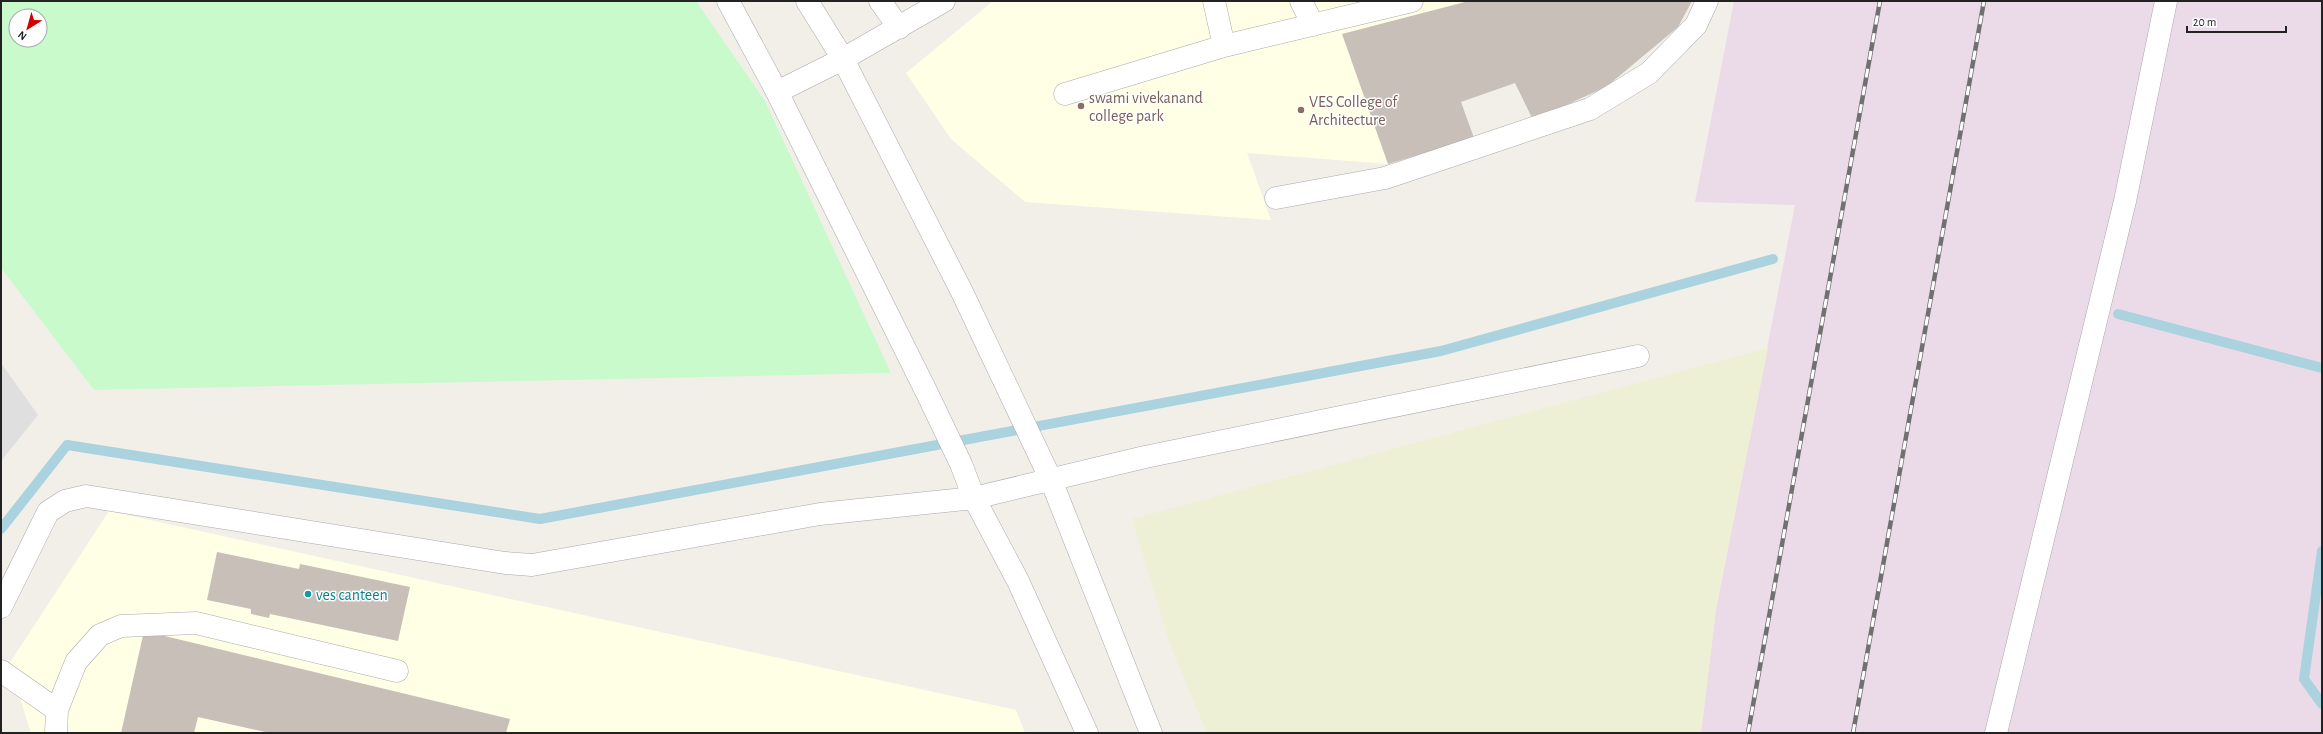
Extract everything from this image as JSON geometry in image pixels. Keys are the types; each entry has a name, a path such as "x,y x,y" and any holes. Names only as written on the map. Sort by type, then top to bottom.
{"street":[{"path":"728,1 777,92 927,392 974,498 1018,581 1087,733"},
{"path":"808,1 843,59 962,292 1038,456 1051,480 1151,733"},
{"path":"880,1 899,28"},
{"path":"777,92 843,59 944,1"},
{"path":"1214,1 1224,46"},
{"path":"1301,1 1313,25"},
{"path":"1065,94 1224,46 1412,1"},
{"path":"1276,198 1385,178 1590,109 1649,72 1696,25 1706,1"},
{"path":"1996,733 2125,201 2166,1"},
{"path":"1,607 48,512 65,501 86,496 490,561 532,565 820,514 974,498 1145,457 1638,356"},
{"path":"56,733 57,710 76,662 100,635 121,626 196,623 397,671"},
{"path":"1,671 57,710"}],"shaded area":[{"name":"swami vivekanand college park","path":"993,1 1469,1 1343,34 1388,164 1247,153 1271,220 1025,202 951,139 906,73"},
{"path":"1734,1 2322,1 2322,733 1701,733 1716,609 1795,205 1695,202"},
{"path":"1768,348 1716,609 1701,733 1207,733 1170,645 1132,519"},
{"path":"1,363 38,415 1,461"},
{"path":"109,511 1016,710 1025,733 31,733 9,664"}],"green space":[{"path":"1,1 696,1 765,101 891,373 94,390 1,268"}],"building":[{"path":"1469,1 1692,1 1678,27 1606,87 1533,120 1515,83 1461,102 1474,138 1388,164 1342,34"},
{"name":"ves canteen","path":"217,552 299,569 300,564 410,587 398,641 270,614 269,618 251,614 251,609 207,600"},
{"path":"144,631 510,719 506,733 270,733 198,717 194,733 121,733"}],"waterway":[{"path":"1,529 67,445 540,519 1441,351 1773,259"},
{"path":"2118,314 2322,368"},
{"path":"2322,551 2304,679 2322,704"}],"railway":[{"path":"1748,733 1880,1"},
{"path":"1853,733 1984,1"}],"place":[{"name":"swami vivekanand college park","path":"1081,106"},
{"name":"VES College of Architecture","path":"1301,110"},
{"name":"ves canteen","path":"308,594"}]}
